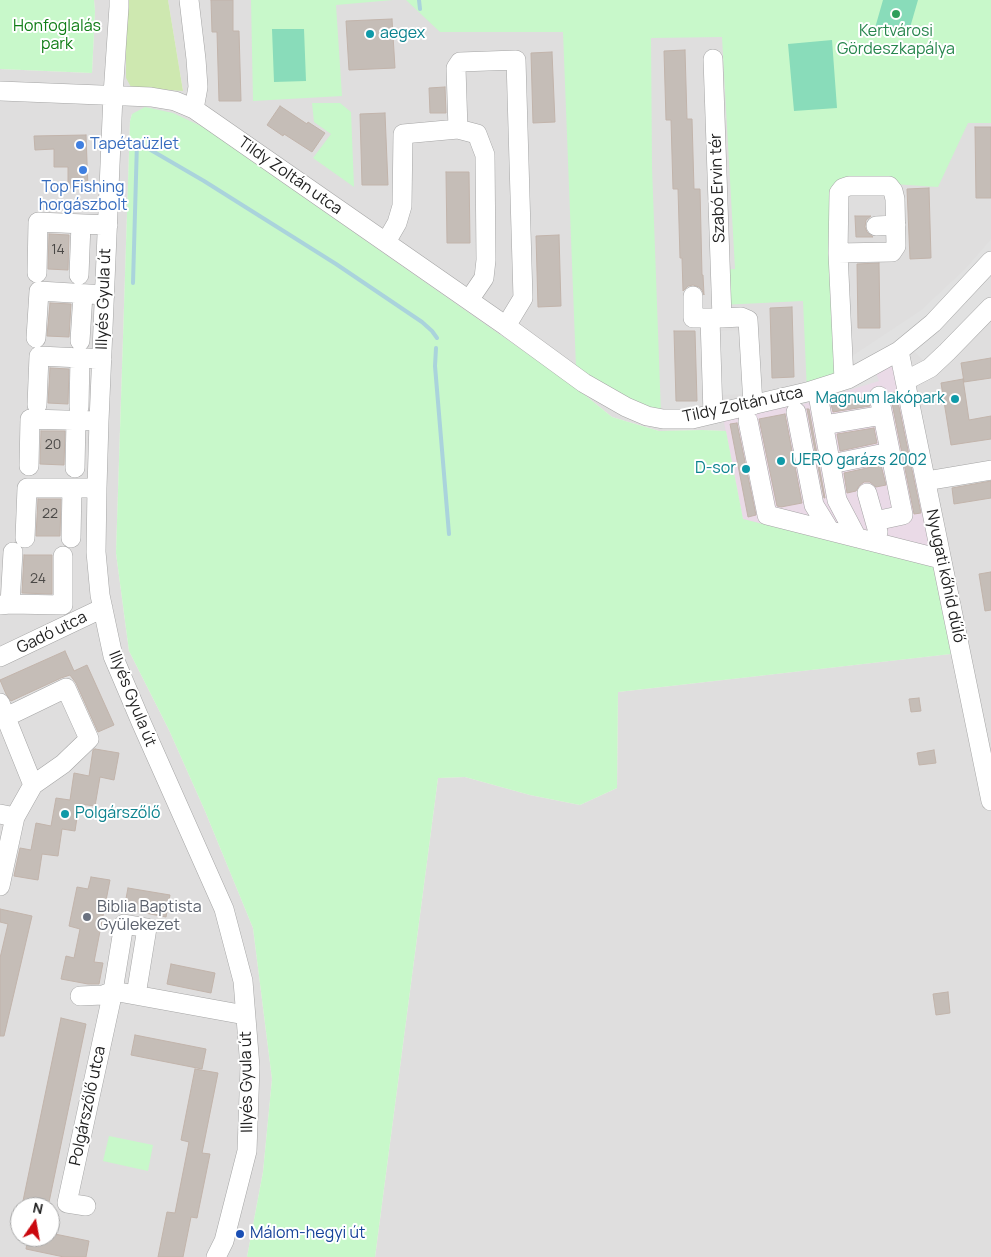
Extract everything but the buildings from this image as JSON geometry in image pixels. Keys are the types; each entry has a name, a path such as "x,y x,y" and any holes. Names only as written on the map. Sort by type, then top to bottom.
{"street":[{"name":"Illyés Gyula út","path":"119,0 99,421 96,552 100,595 113,656 224,909 242,981 250,1067 247,1151 224,1241 216,1257"},
{"path":"189,0 198,87 194,109"},
{"name":"Szabó Ervin tér","path":"713,59 716,318 713,414"},
{"path":"458,129 456,68 460,62 516,60 523,298 506,326"},
{"name":"Tildy Zoltán utca","path":"0,91 151,97 175,101 194,109 469,300 584,383 626,407 647,416 662,419 692,419 713,414 751,413 844,380 899,351 933,323 991,261"},
{"path":"386,242 397,223 402,206 403,134 458,129 477,134 485,155 486,260 484,278 469,300"},
{"path":"838,253 892,252 896,246 895,199 894,191 889,186 849,186 843,188 839,193 838,253 844,380"},
{"path":"37,273 38,222 108,225"},
{"path":"79,275 81,224"},
{"path":"876,226 896,225"},
{"path":"36,338 39,291 105,295"},
{"path":"76,468 83,294"},
{"path":"693,296 693,318 741,317 748,320 751,413 767,515 941,559"},
{"path":"905,381 930,368 991,307"},
{"path":"37,406 39,356 80,349 102,359"},
{"name":"Nyugati kőhíd dűlő","path":"899,351 991,801"},
{"path":"817,389 837,500 857,538"},
{"path":"875,522 904,515 879,396"},
{"path":"796,412 814,506 830,531"},
{"path":"29,466 30,419 77,414 99,421"},
{"path":"824,425 883,414"},
{"path":"831,464 890,452"},
{"path":"926,481 991,470"},
{"path":"25,538 27,488 97,488"},
{"path":"71,538 72,488"},
{"path":"867,493 881,544"},
{"path":"13,552 5,605 63,605 63,556"},
{"name":"Gadó utca","path":"0,657 103,608"},
{"path":"0,886 7,816 33,785 63,764 89,739 66,688 3,710 33,785"},
{"name":"Polgárszőlő utca","path":"86,1206 68,1203 113,991 124,924 147,928 136,995"},
{"path":"80,996 102,995 113,991 245,1015"}],"shaded area":[{"path":"94,0 126,0 183,91 168,0 991,0 991,1257 375,1257 438,778 465,777 530,795 580,805 617,788 618,692 950,654 743,519 726,431 659,431 612,417 575,387 132,114 130,121 116,553 129,651 169,730 205,811 253,928 272,1079 263,1172 247,1257 0,1257 0,69 92,73"},
{"path":"991,239 991,301 928,365 912,349 875,370 879,381 797,406 795,401 861,377 852,356 920,311 966,268"},
{"path":"749,330 753,394 713,395 710,331"},
{"path":"899,351 941,559 933,567 743,519 722,412"}],"green space":[{"name":"Honfoglalás park","path":"0,0 94,0 92,73 0,69"},
{"path":"126,0 168,0 183,91 131,87 126,78"},
{"path":"251,0 393,0 336,5 342,96 253,101"},
{"path":"406,0 991,0 991,123 968,123 938,187 840,182 844,380 807,392 803,301 721,305 720,270 735,269 722,37 651,38 652,167 661,414 647,414 576,367 563,32 440,32"},
{"name":"Kertvárosi Gördeszkapálya","path":"883,0 918,0 907,38 875,28"},
{"path":"272,29 304,29 306,81 274,82"},
{"path":"832,40 837,108 794,111 788,44"},
{"path":"312,103 340,103 351,112 354,187 313,158 331,134 314,122"},
{"path":"145,107 173,113 203,127 575,387 612,417 659,431 726,431 743,519 933,567 951,654 618,692 617,788 580,805 530,795 465,777 438,778 375,1257 247,1257 263,1172 272,1079 253,928 205,811 169,730 129,651 116,553 130,121 132,114"},
{"path":"109,1136 153,1145 148,1171 103,1161"}],"waterway":[{"path":"419,0 420,9"},
{"path":"133,283 137,142 204,181 336,264 422,322 437,338"},
{"path":"436,348 435,366 449,534"}],"place":[{"name":"Kertvárosi Gördeszkapálya","path":"896,14"},
{"name":"aegex","path":"370,34"},
{"name":"Tapétaüzlet","path":"80,145"},
{"name":"Top Fishing horgászbolt","path":"83,170"},
{"name":"Magnum lakópark","path":"955,399"},
{"name":"UERO garázs 2002","path":"781,461"},
{"name":"D-sor","path":"746,469"},
{"name":"Polgárszőlő","path":"65,814"},
{"name":"Biblia Baptista Gyülekezet","path":"87,917"},
{"name":"Málom-hegyi út","path":"240,1234"}]}
